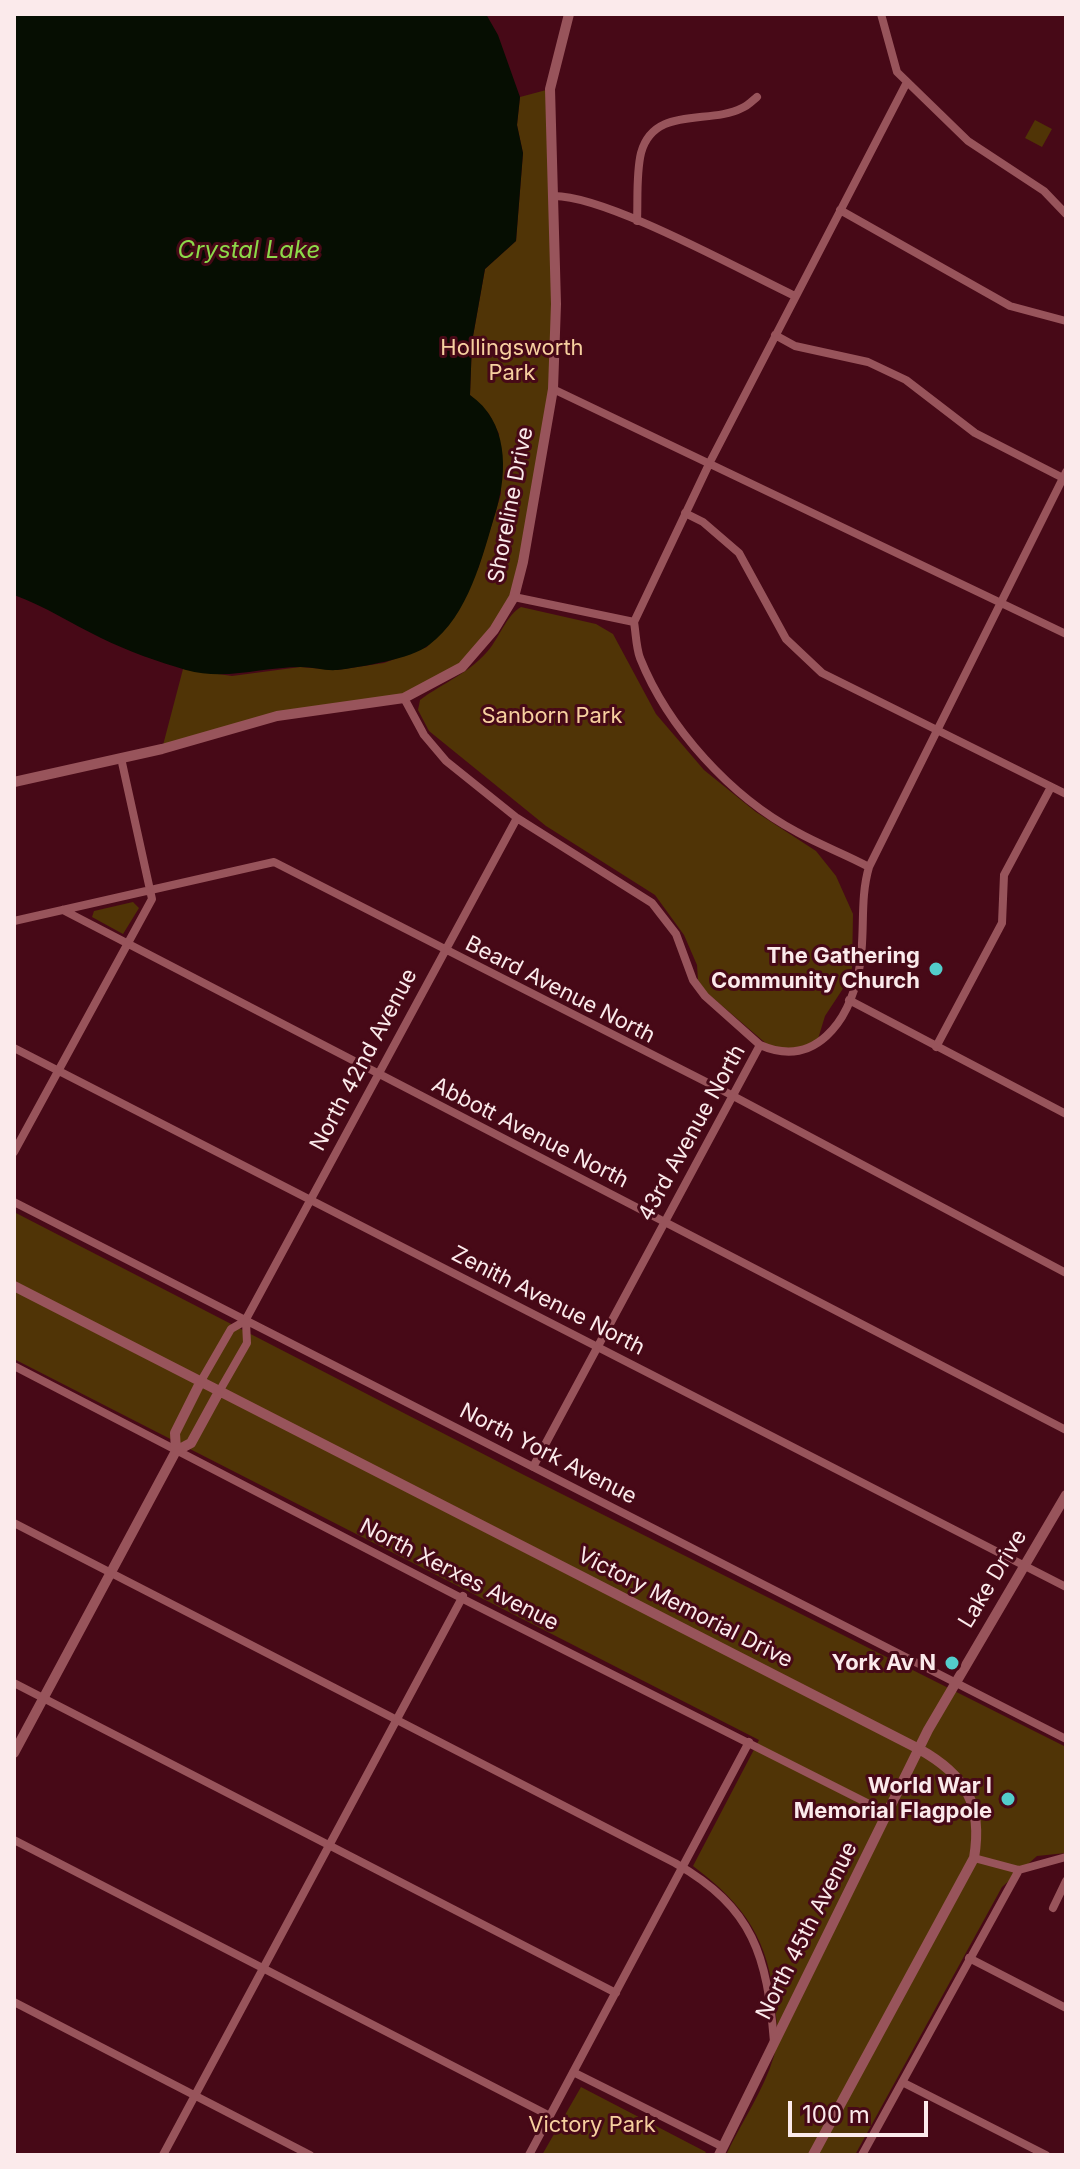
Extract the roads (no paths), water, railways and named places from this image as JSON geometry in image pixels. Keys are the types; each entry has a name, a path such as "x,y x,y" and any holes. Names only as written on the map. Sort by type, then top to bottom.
{"street":[{"name":"Shoreline Drive","path":"14,782 121,758 277,716 404,698 462,667 494,630 514,597 553,389 556,304 550,89 569,14"},
{"path":"881,14 893,62 907,82 968,141 1044,191 1066,214"},
{"path":"869,867 796,832 730,783 693,742 662,700 639,655 634,622 710,462 907,82"},
{"path":"637,221 640,159 648,138 656,129 677,120 742,109 757,97"},
{"path":"553,196 568,196 637,221 795,296"},
{"path":"840,210 1010,306 1063,320 1066,309"},
{"path":"775,335 795,346 868,362 906,380 975,433 1065,476"},
{"path":"553,389 1066,634"},
{"name":"43rd Avenue North","path":"533,1467 760,1045 788,1054 816,1045 832,1031 849,1000 859,971 862,888 869,867 999,601 1065,476"},
{"path":"685,513 703,522 739,553 753,572 772,617 802,658 844,686 1066,794"},
{"path":"514,597 634,622"},
{"path":"404,698 437,753 517,818 652,903 676,934 693,980 705,996 760,1045"},
{"path":"14,1152 152,899 121,758"},
{"path":"936,1047 1002,923 1005,911 1004,875 1051,787"},
{"name":"North 42nd Avenue","path":"14,1753 176,1451 175,1433 201,1381 231,1329 245,1321 517,818"},
{"name":"Beard Avenue North","path":"14,921 274,862 732,1096 1066,1273"},
{"name":"Abbott Avenue North","path":"63,910 1066,1430"},
{"path":"849,1000 1066,1114"},
{"name":"Zenith Avenue North","path":"14,1048 1066,1587"},
{"name":"North York Avenue","path":"14,1202 1066,1739"},
{"name":"Victory Memorial Drive","path":"14,1286 919,1749 954,1774 971,1799 978,1827 974,1858 813,2155"},
{"name":"North 42nd Avenue","path":"176,1451 191,1443 247,1343 249,1332 245,1321"},
{"name":"North Xerxes Avenue","path":"14,1366 889,1814"},
{"name":"Lake Drive","path":"954,1683 1066,1495"},
{"path":"14,1523 683,1867 712,1885 754,1941 765,1967 774,2043"},
{"path":"163,2155 463,1596"},
{"path":"14,1683 616,1993"},
{"name":"North 45th Avenue","path":"721,2151 954,1683"},
{"path":"529,2155 749,1742"},
{"path":"14,1840 550,2116"},
{"path":"974,1858 1019,1870 1066,1857"},
{"path":"862,2155 1019,1870"},
{"path":"1053,1908 1066,1881"},
{"path":"969,1958 1066,2008"},
{"path":"14,2002 310,2155"},
{"path":"573,2072 721,2151"},
{"path":"902,2082 1046,2155"}],"water":[{"name":"Crystal Lake","path":"14,14 486,14 498,35 520,97 517,125 523,153 516,241 485,269 472,342 470,395 492,418 498,433 502,448 502,480 496,511 472,584 454,618 429,645 398,658 337,670 301,667 229,674 201,673 121,647 14,595"}],"place":[{"name":"The Gathering Community Church","path":"936,969"},
{"name":"York Av N","path":"952,1663"},
{"name":"World War Ⅰ Memorial Flagpole","path":"1008,1799"}],"park label":[{"name":"Hollingsworth Park","path":"512,360"},
{"name":"Sanborn Park","path":"552,716"},
{"name":"Victory Park","path":"592,2125"}]}
